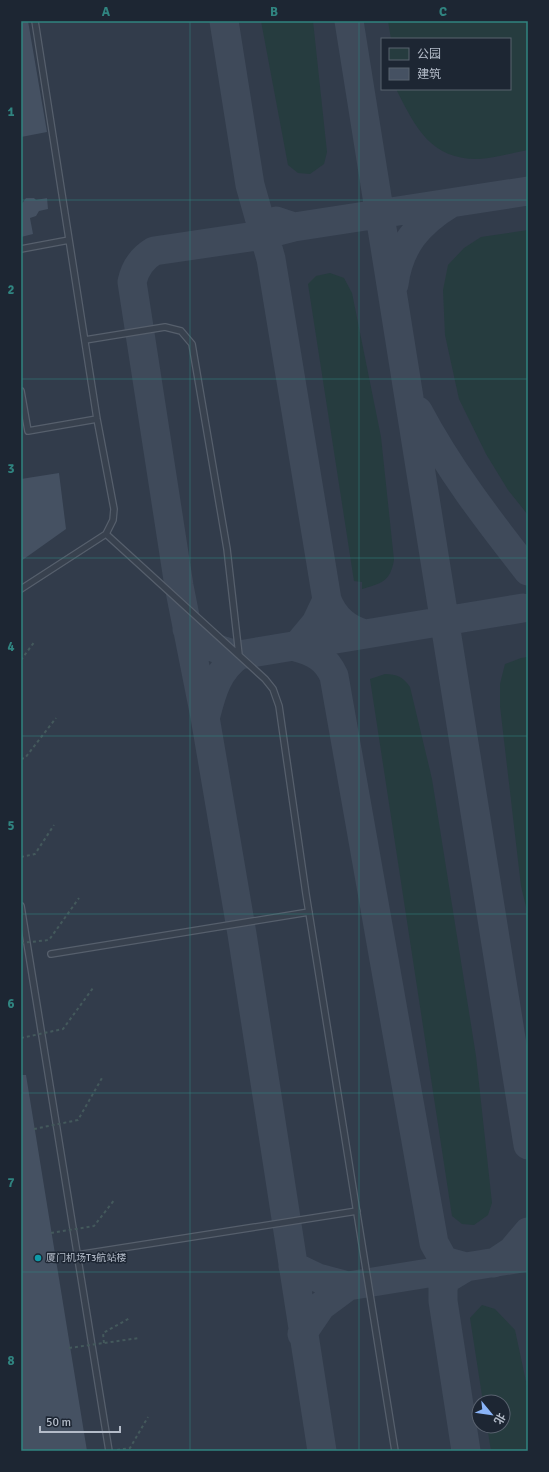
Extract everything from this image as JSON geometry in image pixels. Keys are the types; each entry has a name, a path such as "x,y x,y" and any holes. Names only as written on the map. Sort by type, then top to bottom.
{"lane":[{"path":"21,589 106,534 114,520 114,509 97,419 35,21"},
{"path":"21,249 69,240"},
{"path":"85,340 165,327 181,331 192,344 227,550 239,655"},
{"path":"21,391 27,430"},
{"path":"21,431 97,419"},
{"path":"106,534 266,679 273,689 279,706 309,912 395,1451"},
{"path":"21,906 110,1451"},
{"path":"51,954 309,912"},
{"path":"77,1255 357,1211"}],"path":[{"path":"21,660 35,642"},
{"path":"21,759 25,758 56,718"},
{"path":"21,857 35,854 54,825"},
{"path":"21,943 49,940 79,898"},
{"path":"21,1038 63,1029 93,988"},
{"path":"34,1129 78,1120 102,1078"},
{"path":"51,1233 94,1226 115,1199"},
{"path":"104,1343 103,1333 130,1318"},
{"path":"69,1348 140,1338"},
{"path":"110,1451 130,1448 148,1417"}],"shaded area":[{"path":"21,21 528,21 528,1451 21,1451"}],"green space":[{"path":"261,21 313,21 327,152 324,164 310,174 298,173 288,165"},
{"path":"388,21 528,21 528,150 497,157 479,159 462,158 449,154 437,148 427,139 411,117 397,91 511,90 511,38 391,38"},
{"path":"528,230 528,515 508,490 486,454 459,399 445,335 443,290 448,265 464,248 481,237"},
{"path":"330,273 344,278 352,293 381,437 394,560 390,573 384,580 380,583 362,589 362,582 354,581 308,284 316,276"},
{"path":"528,657 528,915 521,886 500,706 500,684 505,664"},
{"path":"385,674 399,677 410,687 432,779 476,1056 492,1203 488,1215 474,1225 462,1224 452,1216 370,679"},
{"path":"482,1305 495,1309 515,1330 528,1391 528,1451 491,1451 488,1434 511,1434 511,1394 482,1394 470,1318"}],"building":[{"path":"21,21 28,21 47,132 21,137"},
{"path":"26,198 34,198 36,200 47,198 48,209 39,211 36,216 30,218 33,234 21,237 21,205"},
{"path":"59,473 66,529 21,561 21,479"},
{"name":"厦门机场T3航站楼","path":"21,1075 26,1075 87,1451 21,1451"}],"taxiway":[{"path":"224,21 250,185 271,259 327,600 333,612 346,626 365,634"},
{"path":"349,21 528,1145"},
{"path":"276,221 294,227 528,191"},
{"path":"394,284 400,258 412,237 429,219 451,203"},
{"path":"294,227 263,235 154,251 140,264 135,272 132,282 179,586 205,717 242,934 322,1451"},
{"path":"418,411 455,473 528,571"},
{"path":"327,600 316,623 296,647 308,651 323,660 334,676 434,1243 444,1261 466,1267"},
{"path":"239,655 523,608"},
{"path":"187,629 205,643 224,651 239,655 221,674 214,689 206,715"},
{"path":"494,1263 512,1251 528,1232"},
{"path":"348,1286 528,1257"},
{"path":"293,1266 318,1278 348,1286 321,1306 302,1334"},
{"path":"466,1267 446,1279 443,1288 443,1301 466,1451"}],"place":[{"name":"厦门机场T3航站楼","path":"38,1258"}]}
